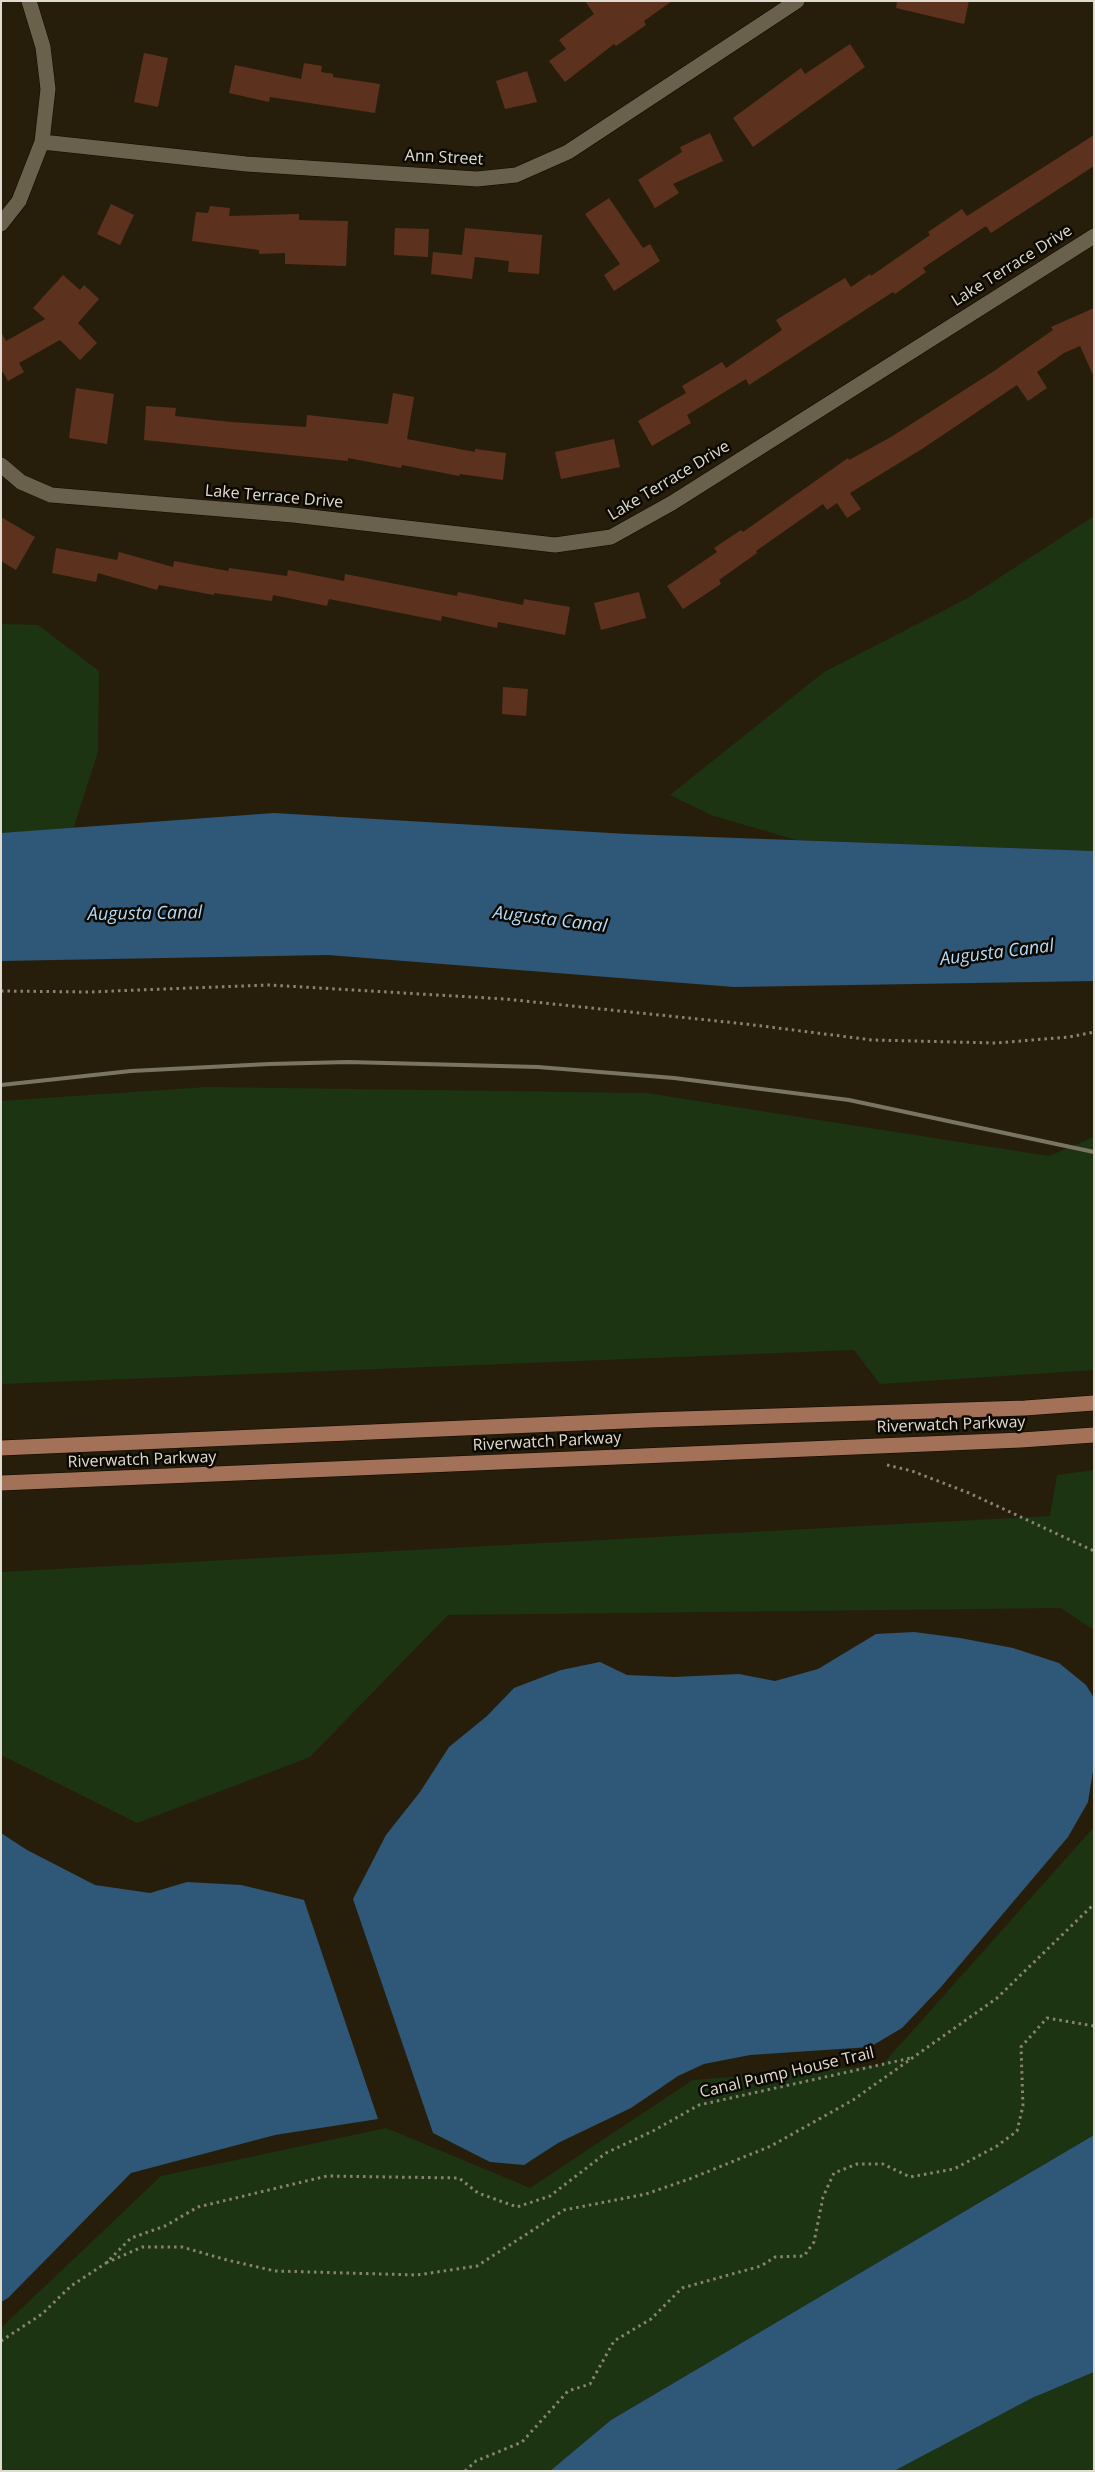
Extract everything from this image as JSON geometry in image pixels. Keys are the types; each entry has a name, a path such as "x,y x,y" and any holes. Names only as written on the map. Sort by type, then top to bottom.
{"main road":[{"name":"Riverwatch Parkway","path":"1,1448 639,1420 1025,1408 1094,1403"},
{"name":"Riverwatch Parkway","path":"1,1483 1021,1440 1094,1435"}],"street":[{"path":"1,224 19,201 42,142 48,89 43,47 29,1"},
{"name":"Ann Street","path":"42,142 256,164 477,179 516,176 568,152 797,1"},
{"name":"Lake Terrace Drive","path":"1,465 20,482 51,495 293,515 556,545 611,537 672,502 1094,236"}],"path":[{"path":"1,992 89,992 269,985 505,999 746,1024 872,1040 996,1043 1069,1037 1094,1032"},
{"path":"878,1462 969,1493 1094,1551"},
{"name":"Canal Pump House Trail","path":"1,2341 42,2314 72,2286 106,2263 131,2238 165,2226 198,2207 327,2176 459,2178 478,2194 517,2207 550,2196 606,2153 652,2131 699,2104 914,2057 996,1998 1094,1904"},
{"path":"465,2471 476,2461 522,2442 568,2391 590,2384 614,2341 652,2319 682,2288 761,2266 775,2257 804,2256 814,2242 824,2197 834,2173 857,2164 883,2164 910,2177 954,2169 997,2146 1017,2131 1023,2106 1021,2047 1047,2018 1094,2026"},
{"path":"106,2263 142,2247 182,2247 275,2271 418,2275 477,2266 564,2210 646,2194 771,2146 853,2100 914,2057"}],"green space":[{"path":"1094,516 1094,851 796,840 711,815 670,795 824,672 968,598"},
{"path":"1,624 38,625 99,671 98,752 73,829 1,833"},
{"path":"207,1087 646,1093 1049,1156 1094,1137 1094,1370 880,1384 854,1350 1,1384 1,1101"},
{"path":"1094,1470 1094,1630 1061,1608 448,1615 310,1757 137,1823 1,1755 1,1572 1050,1516 1057,1475"},
{"path":"1094,1827 1094,2135 611,2420 550,2471 1,2471 1,2328 161,2176 386,2128 530,2188 693,2080 882,2065"},
{"path":"1094,2372 1094,2471 894,2471 1032,2398"}],"water":[{"name":"Augusta Canal","path":"274,813 627,834 1094,851 1094,981 734,987 328,955 1,961 1,833"},
{"path":"914,1632 1013,1648 1059,1663 1086,1685 1094,1698 1094,1765 1088,1802 1068,1837 941,1987 902,2028 870,2047 750,2055 704,2064 678,2076 631,2108 558,2143 524,2165 490,2162 433,2133 353,1899 386,1835 420,1792 449,1747 487,1716 514,1688 561,1670 600,1662 627,1675 674,1677 739,1674 775,1681 818,1669 876,1634"},
{"path":"1,1833 27,1850 95,1885 150,1893 187,1882 241,1885 304,1900 378,2119 275,2135 131,2173 8,2298 1,2302"},
{"path":"1094,2135 1094,2372 1032,2398 894,2471 550,2471 611,2420"}],"building":[{"path":"585,1 672,1 644,21 646,25 616,46 614,44 565,82 549,61 566,49 559,40 594,14"},
{"path":"897,1 969,1 964,24 896,8"},
{"path":"850,44 865,67 753,147 733,118 801,68 805,74"},
{"path":"144,53 168,58 158,107 134,102"},
{"path":"304,63 322,66 321,72 333,74 333,77 380,84 375,113 270,97 269,102 229,93 235,65 301,79"},
{"path":"527,71 537,102 505,109 496,81"},
{"path":"710,133 723,161 673,184 679,193 655,208 638,180 682,152 680,147"},
{"path":"1094,135 1094,166 991,233 986,226 923,268 926,272 895,294 893,292 749,385 746,379 687,415 691,423 652,446 638,421 686,393 682,386 722,362 726,368 782,330 776,320 845,278 851,287 870,274 871,276 930,235 928,232 962,209 967,216"},
{"path":"609,198 643,248 650,244 660,261 614,291 604,275 620,264 585,214"},
{"path":"111,204 134,215 120,245 97,234"},
{"path":"210,206 230,208 229,216 299,214 299,220 348,221 346,266 285,264 285,253 259,254 259,250 192,241 196,212 208,213"},
{"path":"395,228 429,229 428,257 394,255"},
{"path":"465,228 542,235 539,274 508,272 509,261 475,257 472,279 431,274 433,252 462,255"},
{"path":"63,275 80,290 84,285 99,299 78,323 97,343 80,360 60,340 19,363 24,372 8,381 3,372 1,373 1,332 6,341 45,319 33,308"},
{"path":"1094,308 1094,377 1080,346 1064,353 1037,372 1047,388 1028,401 1017,385 922,449 850,493 861,509 847,518 837,503 827,510 823,504 756,551 757,553 719,580 721,584 683,609 667,586 717,552 714,548 741,530 743,532 848,458 849,460 891,437 994,371 1053,330 1051,327"},
{"path":"76,388 114,394 107,444 69,438"},
{"path":"393,393 414,397 407,439 475,452 475,449 506,453 503,480 460,474 459,476 402,465 401,468 348,458 348,461 144,440 146,406 176,408 175,416 231,422 306,427 307,415 388,424"},
{"path":"614,439 620,467 561,479 555,452"},
{"path":"1,517 35,537 16,570 1,561"},
{"path":"56,548 117,560 119,552 173,567 174,561 228,571 229,568 287,576 288,570 344,581 345,574 457,596 458,592 523,605 524,599 570,607 565,635 498,622 497,628 442,616 441,621 329,599 327,606 273,595 272,601 214,593 214,595 159,585 157,590 98,573 96,582 52,573"},
{"path":"639,592 646,618 601,630 594,603"},
{"path":"503,687 528,689 526,716 502,714"}],"railway":[{"path":"1,1085 131,1071 269,1064 348,1062 538,1067 674,1078 849,1100 1094,1152"}]}
